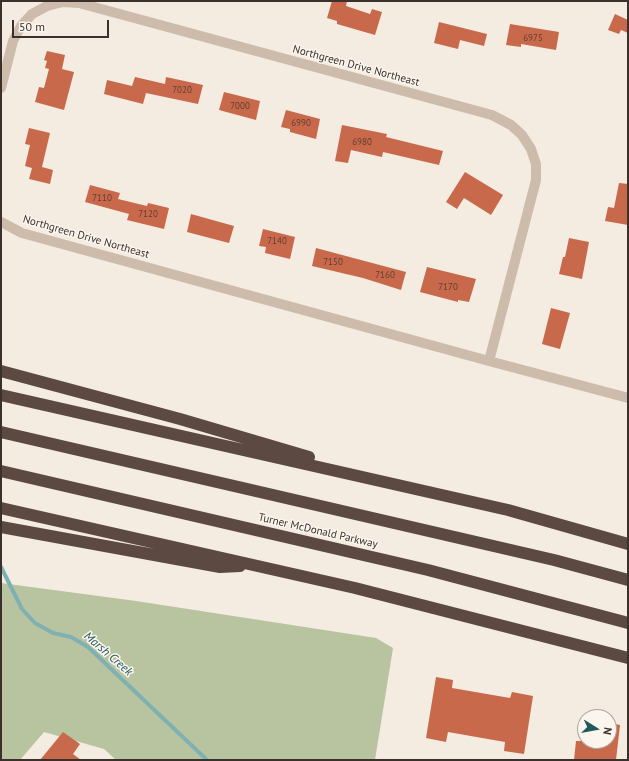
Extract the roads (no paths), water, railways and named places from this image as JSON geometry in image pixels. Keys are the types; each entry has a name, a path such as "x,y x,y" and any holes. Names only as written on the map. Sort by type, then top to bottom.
{"highway":[{"path":"1,371 180,419 326,462 376,480"},
{"path":"1,395 508,510 628,544"},
{"path":"1,432 530,555 628,580"},
{"name":"Turner McDonald Parkway","path":"1,471 428,570 628,623"},
{"path":"1,508 255,565 454,612 628,658"},
{"path":"1,527 220,567 255,565"}],"street":[{"name":"Northgreen Drive Northeast","path":"1,88 13,41 21,26 32,14 47,6 63,2 79,3 492,115 512,125 522,135 531,149 536,164 536,180 489,361"},
{"name":"Northgreen Drive Northeast","path":"1,222 22,233 628,398"}],"waterway":[{"name":"Marsh Creek","path":"1,567 22,609 35,623 53,633 71,637 88,647 207,760"}]}
